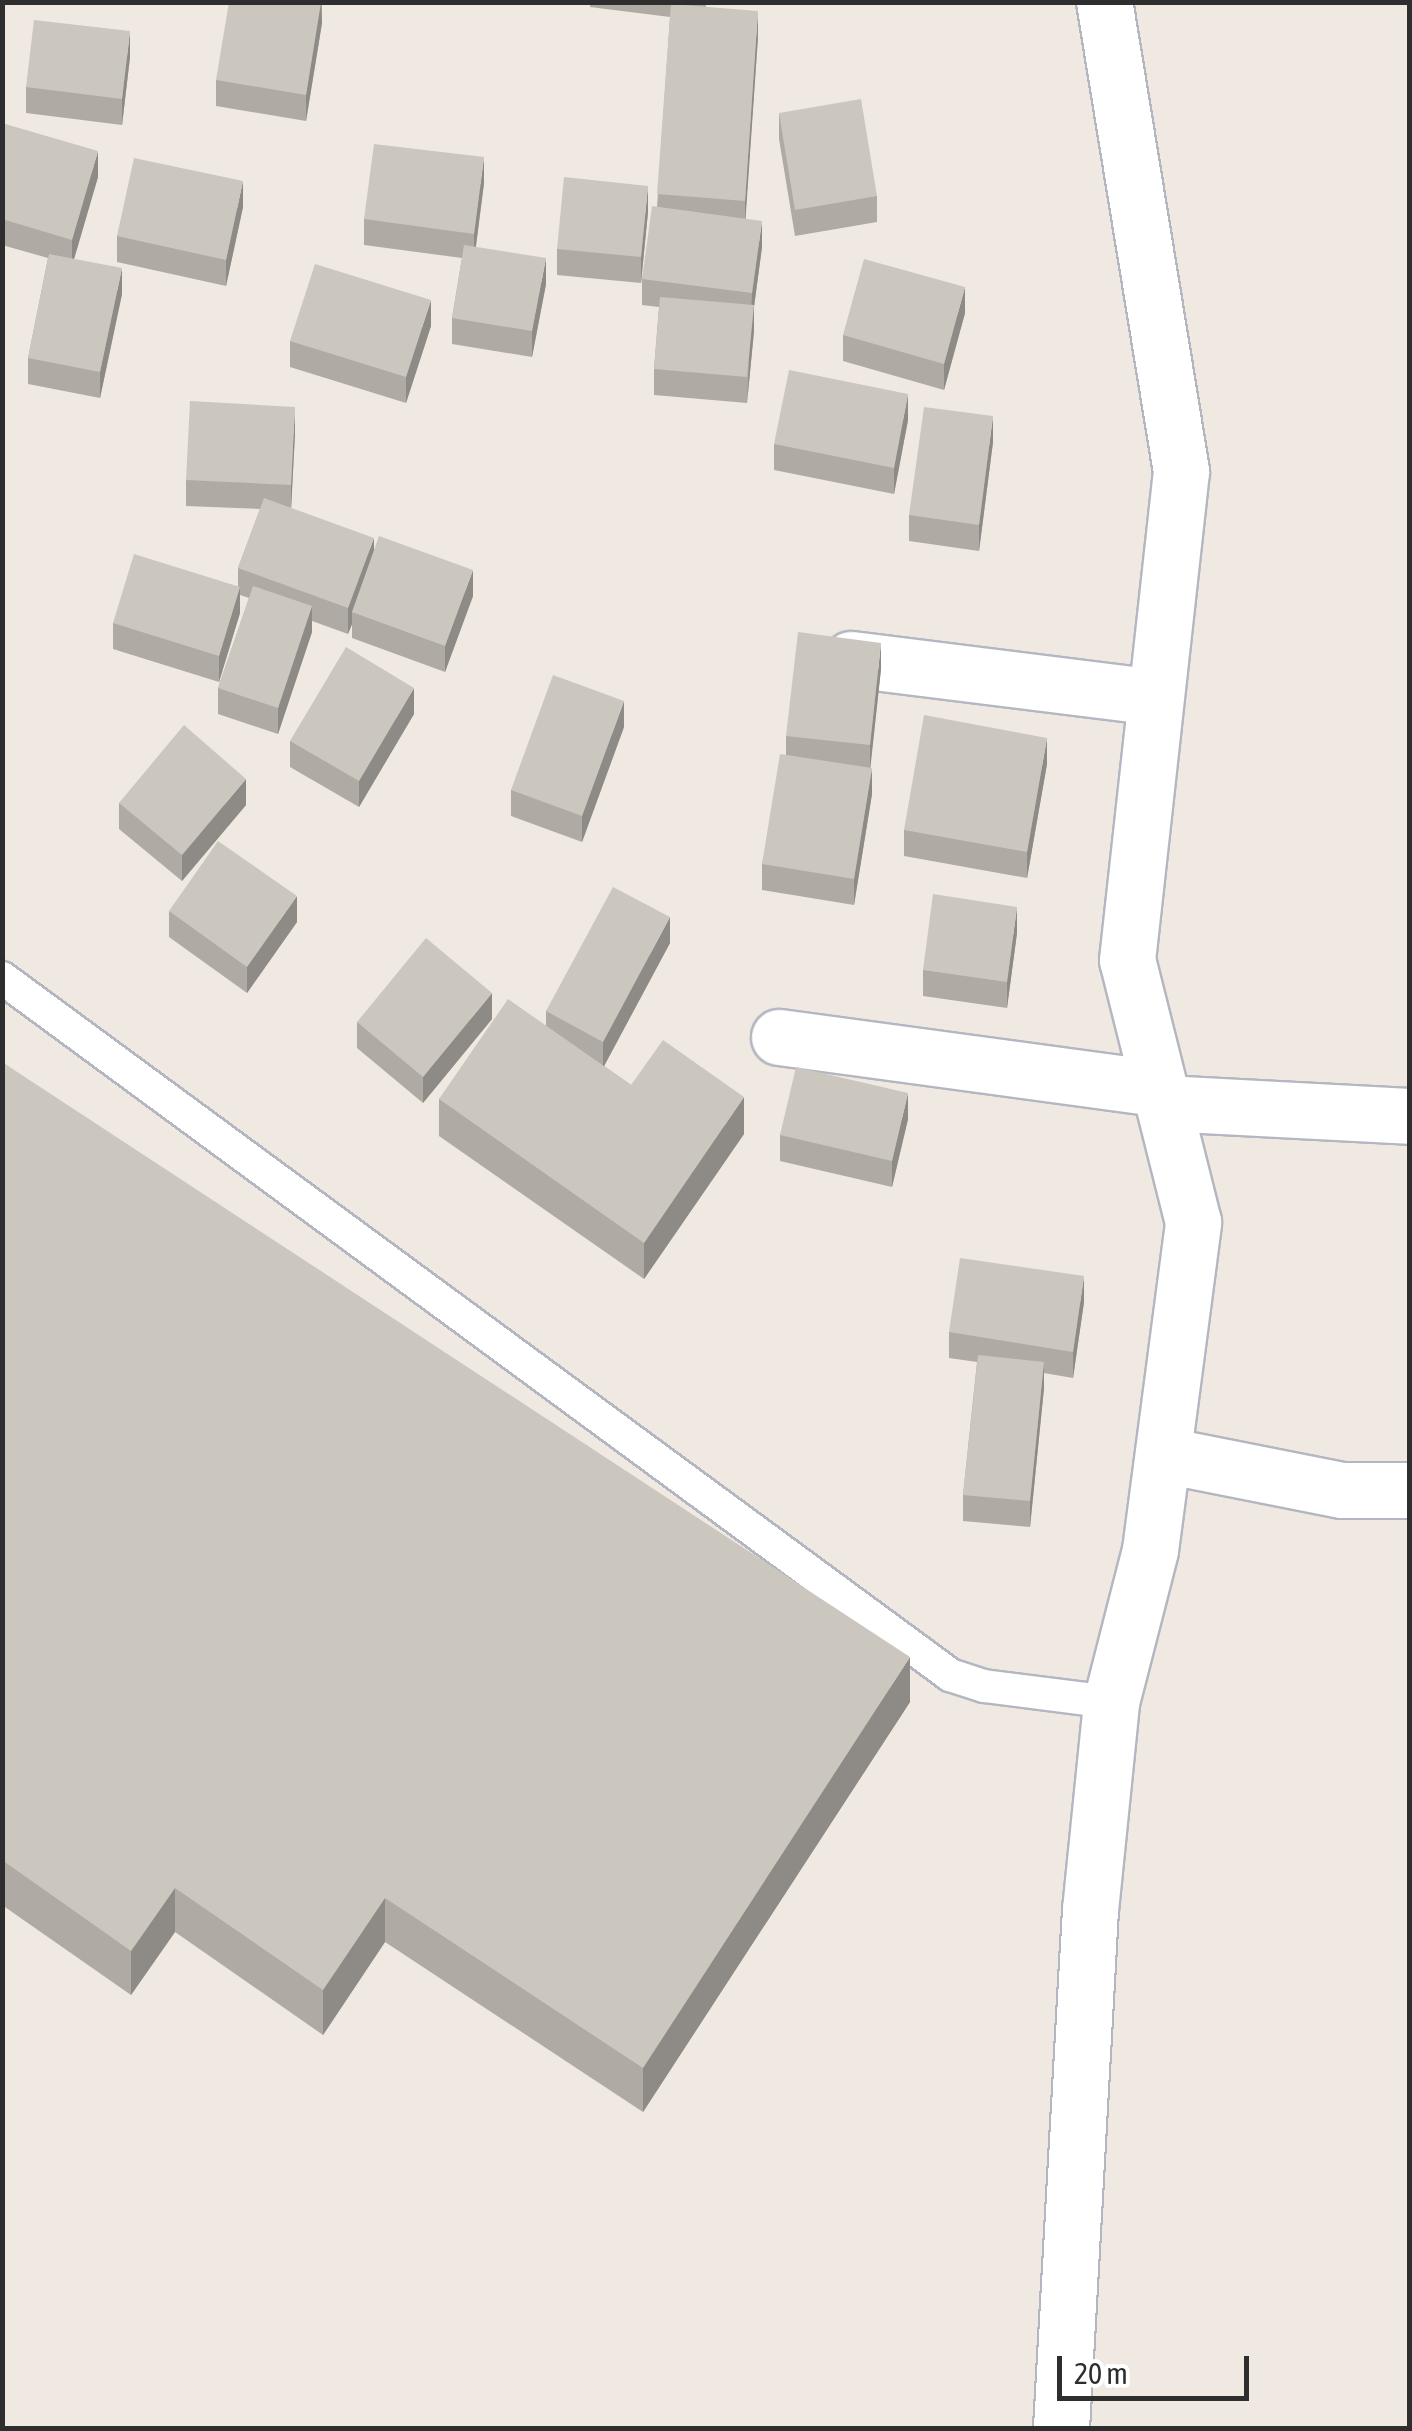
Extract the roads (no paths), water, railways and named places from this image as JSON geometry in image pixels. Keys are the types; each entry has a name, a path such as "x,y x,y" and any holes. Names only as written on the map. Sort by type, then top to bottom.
{"street":[{"path":"1061,2428 1090,1910 1111,1702 1150,1550 1194,1222 1126,960 1181,471 1104,2"},
{"path":"851,659 1154,697"},
{"path":"779,1037 1160,1096 1410,1116"},
{"path":"1165,1455 1342,1490 1410,1490"}],"lane":[{"path":"2,978 950,1675 984,1686 1111,1702"}]}
